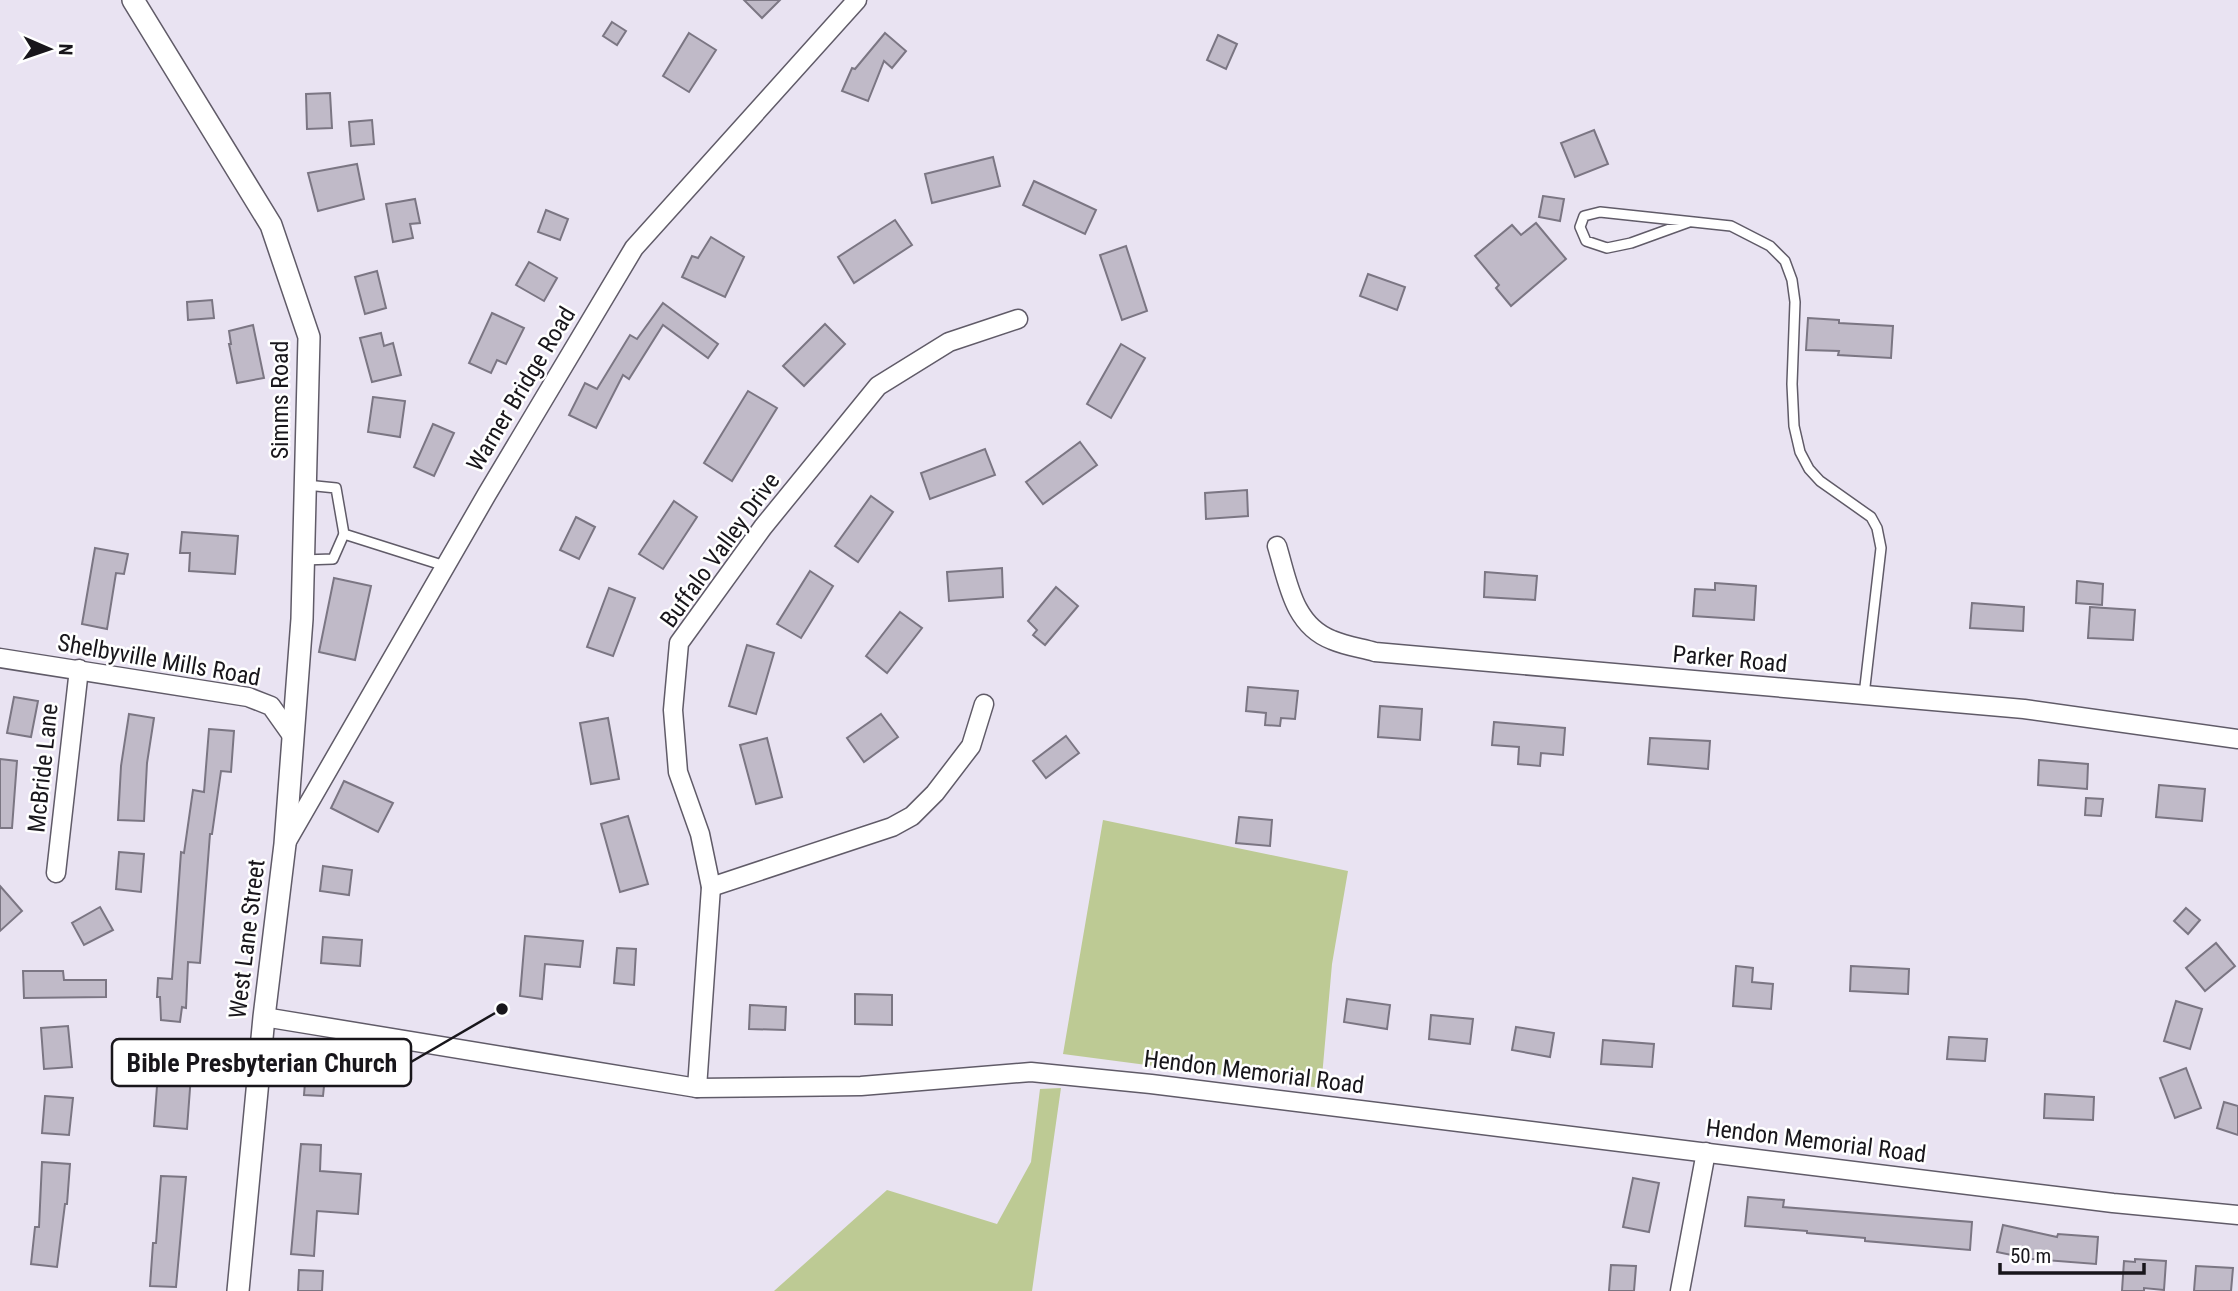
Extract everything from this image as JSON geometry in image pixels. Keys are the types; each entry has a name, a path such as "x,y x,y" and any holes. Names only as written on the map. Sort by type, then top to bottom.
{"street":[{"name":"Simms Road","path":"132,0 271,225 309,337 302,619 285,844"},
{"name":"Warner Bridge Road","path":"285,844 445,566 634,248 858,0"},
{"name":"Buffalo Valley Drive","path":"698,1088 711,887 700,834 678,772 673,710 679,643 763,527 878,386 949,342 1018,319"},
{"name":"Parker Road","path":"1277,546 1295,604 1307,625 1331,640 1375,652 2024,709 2238,739"},
{"name":"Shelbyville Mills Road","path":"0,658 248,697 271,706 293,737"},
{"name":"McBride Lane","path":"56,873 79,669"},
{"path":"711,887 892,827 912,816 936,793 971,746 985,704"},
{"name":"West Lane Street","path":"238,1291 264,1017 285,844"},
{"name":"Hendon Memorial Road","path":"264,1017 698,1088 861,1086 1031,1072 1151,1084 2113,1203 2238,1215"},
{"path":"1680,1291 1706,1152"}],"lane":[{"path":"1689,222 1632,243 1607,248 1586,241 1580,227 1584,216 1600,212 1731,226 1770,246 1785,261 1792,280 1795,302 1794,415 1800,452 1809,469 1820,481 1871,517 1877,528 1881,548 1864,695"},
{"path":"303,560 333,559 344,534 337,488 306,485"},
{"path":"344,534 445,566"}],"green space":[{"path":"1103,820 1348,871 1332,964 1321,1088 1063,1054"},
{"path":"1061,1088 1032,1291 774,1291 887,1190 997,1224 1031,1162 1040,1089"}],"building":[{"path":"744,0 780,0 762,18"},
{"path":"612,22 626,31 617,45 603,36"},
{"path":"689,33 716,50 689,92 663,76"},
{"path":"885,33 906,51 892,68 884,61 868,101 842,91 852,68 855,69"},
{"path":"1218,35 1237,44 1226,69 1207,60"},
{"path":"330,93 332,128 307,129 306,94"},
{"path":"372,120 374,144 351,146 349,122"},
{"path":"1594,130 1608,164 1575,177 1561,143"},
{"path":"993,157 1000,186 932,203 925,174"},
{"path":"357,164 364,199 318,211 308,173"},
{"path":"1034,181 1096,210 1085,234 1023,205"},
{"path":"1543,196 1564,199 1560,221 1539,217"},
{"path":"415,199 420,223 410,224 413,238 393,242 386,204"},
{"path":"546,210 568,219 560,240 538,232"},
{"path":"895,220 912,245 854,283 838,257"},
{"path":"1536,223 1566,259 1511,306 1496,288 1499,285 1475,256 1512,225 1521,235"},
{"path":"711,237 744,257 725,297 682,277 692,256 698,258"},
{"path":"1126,246 1147,311 1122,320 1100,255"},
{"path":"529,262 557,278 544,301 516,285"},
{"path":"377,271 386,308 365,314 355,277"},
{"path":"1368,274 1405,287 1397,310 1360,296"},
{"path":"212,300 214,318 188,320 187,302"},
{"path":"663,303 718,344 708,358 663,325 629,379 623,375 596,428 569,415 585,383 597,389 630,335 637,339"},
{"path":"492,313 524,328 506,364 497,360 491,373 469,363"},
{"path":"1808,318 1893,326 1891,358 1806,350"},
{"path":"825,324 845,344 804,386 783,366"},
{"path":"253,325 264,378 237,383 229,331"},
{"path":"381,333 384,346 393,343 401,375 372,382 360,338"},
{"path":"1121,344 1145,358 1111,418 1087,404"},
{"path":"748,391 777,408 732,481 704,463"},
{"path":"373,397 405,401 400,437 368,432"},
{"path":"433,424 454,433 434,476 414,467"},
{"path":"1080,442 1097,465 1043,504 1026,482"},
{"path":"985,449 995,475 930,499 921,473"},
{"path":"1247,490 1248,516 1206,519 1205,493"},
{"path":"871,496 893,512 858,562 835,546"},
{"path":"674,501 697,517 663,569 639,554"},
{"path":"576,517 595,527 579,559 560,550"},
{"path":"182,532 238,536 235,574 189,571 190,553 180,553"},
{"path":"95,548 128,554 124,574 116,573 107,629 82,624"},
{"path":"1002,568 1003,597 949,601 947,572"},
{"path":"810,571 833,586 801,638 777,624"},
{"path":"1485,572 1537,576 1535,600 1484,597"},
{"path":"334,578 371,586 355,660 319,652"},
{"path":"2077,581 2103,584 2102,605 2076,603"},
{"path":"1715,583 1756,586 1754,620 1693,616 1695,589 1715,590"},
{"path":"1056,587 1078,606 1045,645 1033,635 1037,630 1028,621"},
{"path":"609,588 635,598 613,656 587,647"},
{"path":"1972,603 2024,607 2023,631 1970,628"},
{"path":"2090,607 2135,610 2133,640 2088,638"},
{"path":"900,612 922,628 887,673 866,656"},
{"path":"747,645 774,653 756,714 729,706"},
{"path":"1248,687 1298,691 1295,719 1281,718 1280,726 1265,725 1266,713 1246,711"},
{"path":"14,697 38,701 31,737 7,733"},
{"path":"1380,706 1422,709 1420,740 1378,737"},
{"path":"129,714 154,718 147,763 144,821 118,820 121,766"},
{"path":"881,714 898,737 864,762 847,738"},
{"path":"608,718 619,779 591,784 580,723"},
{"path":"1494,722 1565,728 1563,755 1541,753 1540,766 1518,764 1519,747 1492,745"},
{"path":"209,729 234,731 231,772 221,771 210,834 200,963 188,962 186,1008 182,1007 180,1022 161,1020 160,997 157,997 158,978 172,979 181,852 184,853 193,790 204,792"},
{"path":"1066,736 1079,753 1046,778 1033,761"},
{"path":"767,738 782,797 756,804 740,745"},
{"path":"1650,738 1710,741 1708,769 1648,764"},
{"path":"0,759 17,761 12,828 0,828"},
{"path":"2039,760 2088,764 2087,789 2038,785"},
{"path":"344,781 393,803 378,832 331,808"},
{"path":"2159,785 2205,789 2202,821 2156,817"},
{"path":"2086,798 2103,799 2101,816 2085,815"},
{"path":"628,816 648,884 620,892 601,824"},
{"path":"1239,817 1272,820 1270,846 1236,843"},
{"path":"119,852 144,854 141,892 116,889"},
{"path":"323,866 352,870 349,895 320,891"},
{"path":"0,886 22,911 0,931"},
{"path":"100,907 113,930 84,945 72,923"},
{"path":"2186,908 2200,920 2188,934 2174,921"},
{"path":"525,936 583,941 580,967 545,964 542,999 520,996"},
{"path":"323,937 362,940 360,966 321,963"},
{"path":"2216,943 2235,966 2205,991 2186,968"},
{"path":"617,948 636,949 634,985 614,983"},
{"path":"1736,966 1753,968 1752,982 1773,984 1771,1009 1733,1006"},
{"path":"1851,966 1909,969 1908,994 1850,991"},
{"path":"23,971 63,971 64,980 106,980 106,997 24,998"},
{"path":"855,994 892,995 892,1025 855,1024"},
{"path":"1347,999 1390,1005 1387,1029 1344,1022"},
{"path":"2176,1001 2202,1009 2190,1049 2164,1041"},
{"path":"750,1005 786,1007 785,1030 749,1029"},
{"path":"1431,1015 1473,1019 1470,1044 1429,1039"},
{"path":"68,1026 72,1067 44,1069 41,1028"},
{"path":"1516,1027 1554,1033 1550,1057 1512,1050"},
{"path":"1949,1037 1987,1039 1985,1061 1947,1059"},
{"path":"1603,1040 1654,1044 1652,1067 1601,1064"},
{"path":"307,1056 327,1057 323,1096 304,1095"},
{"path":"2186,1068 2201,1108 2175,1118 2160,1078"},
{"path":"158,1073 191,1075 187,1129 154,1126"},
{"path":"2045,1094 2094,1097 2093,1120 2044,1118"},
{"path":"45,1096 73,1098 69,1135 42,1133"},
{"path":"2224,1102 2238,1106 2238,1135 2217,1128"},
{"path":"301,1144 321,1145 320,1171 361,1174 358,1214 317,1211 314,1256 291,1254"},
{"path":"42,1162 70,1164 57,1267 31,1264 35,1227 39,1227"},
{"path":"161,1176 186,1177 176,1287 150,1286"},
{"path":"1633,1178 1659,1183 1649,1232 1623,1227"},
{"path":"1748,1197 1784,1200 1783,1207 1972,1222 1970,1250 1865,1241 1865,1238 1745,1226"},
{"path":"2003,1225 2057,1237 2058,1234 2098,1237 2096,1264 2031,1259 1997,1252"},
{"path":"2135,1259 2166,1261 2164,1290 2144,1288 2144,1291 2122,1291 2124,1261 2135,1262"},
{"path":"1611,1265 1636,1266 1634,1291 1609,1291"},
{"path":"2196,1266 2233,1268 2231,1291 2194,1291"},
{"path":"299,1270 323,1271 322,1291 298,1291"}],"place":[{"name":"Bible Presbyterian Church","path":"502,1009"}]}
